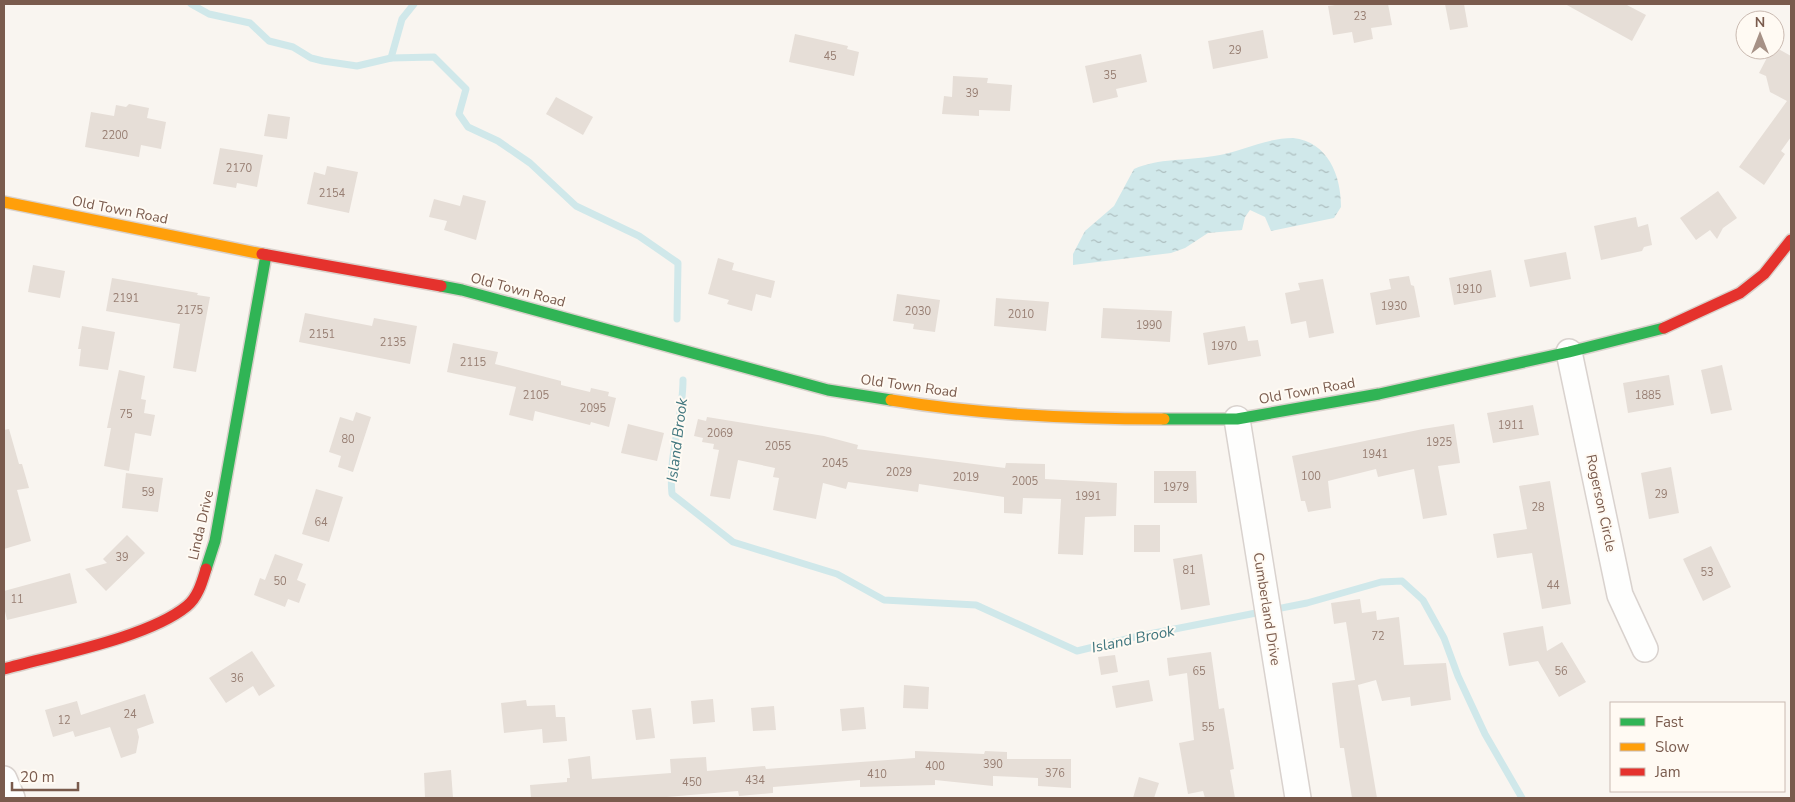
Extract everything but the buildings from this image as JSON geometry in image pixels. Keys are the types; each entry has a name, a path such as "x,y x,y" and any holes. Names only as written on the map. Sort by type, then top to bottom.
{"main road":[{"name":"Old Town Road","path":"4,202 266,255 462,290 828,390 933,407 1112,419 1237,419 1379,394 1569,352 1666,327 1740,293 1764,274 1791,240"},
{"name":"Linda Drive","path":"4,669 132,634 175,613 188,604 200,588 215,541 266,255"}],"street":[{"name":"Rogerson Circle","path":"1569,352 1620,595 1645,649"},
{"name":"Cumberland Drive","path":"1237,419 1298,798"},
{"path":"4,779 12,798"}],"water":[{"path":"1293,138 1315,146 1324,153 1330,162 1338,183 1341,207 1334,218 1271,231 1265,217 1250,210 1245,217 1242,230 1208,233 1185,248 1171,253 1073,265 1073,254 1085,231 1114,206 1134,169 1163,161 1204,158 1273,140"}],"waterway":[{"name":"Island Brook","path":"191,4 209,14 250,23 269,41 293,47 311,58 323,61 357,66 391,58 434,57 466,89 459,114 468,127 498,141 530,163 576,206 639,236 678,263 677,319"},
{"path":"391,58 402,19 414,4"},
{"name":"Island Brook","path":"683,380 681,409 672,466 672,494 733,542 837,574 884,600 976,605 1077,651 1139,636 1307,603 1381,582 1402,581 1423,600 1444,638 1458,676 1485,734 1522,798"}],"traffic: fast":[{"path":"206,569 215,541 266,255"},
{"path":"441,286 462,290 828,390 891,400"},
{"path":"1164,419 1237,419 1379,394 1569,352 1664,328"}],"traffic: slow":[{"path":"4,202 262,254"},
{"path":"891,400 993,413 1164,419"}],"traffic: jam":[{"path":"1664,328 1740,293 1764,274 1791,240"},
{"path":"262,254 441,286"},
{"path":"4,669 100,644 149,627 170,617 187,606 194,598 206,569"}]}
